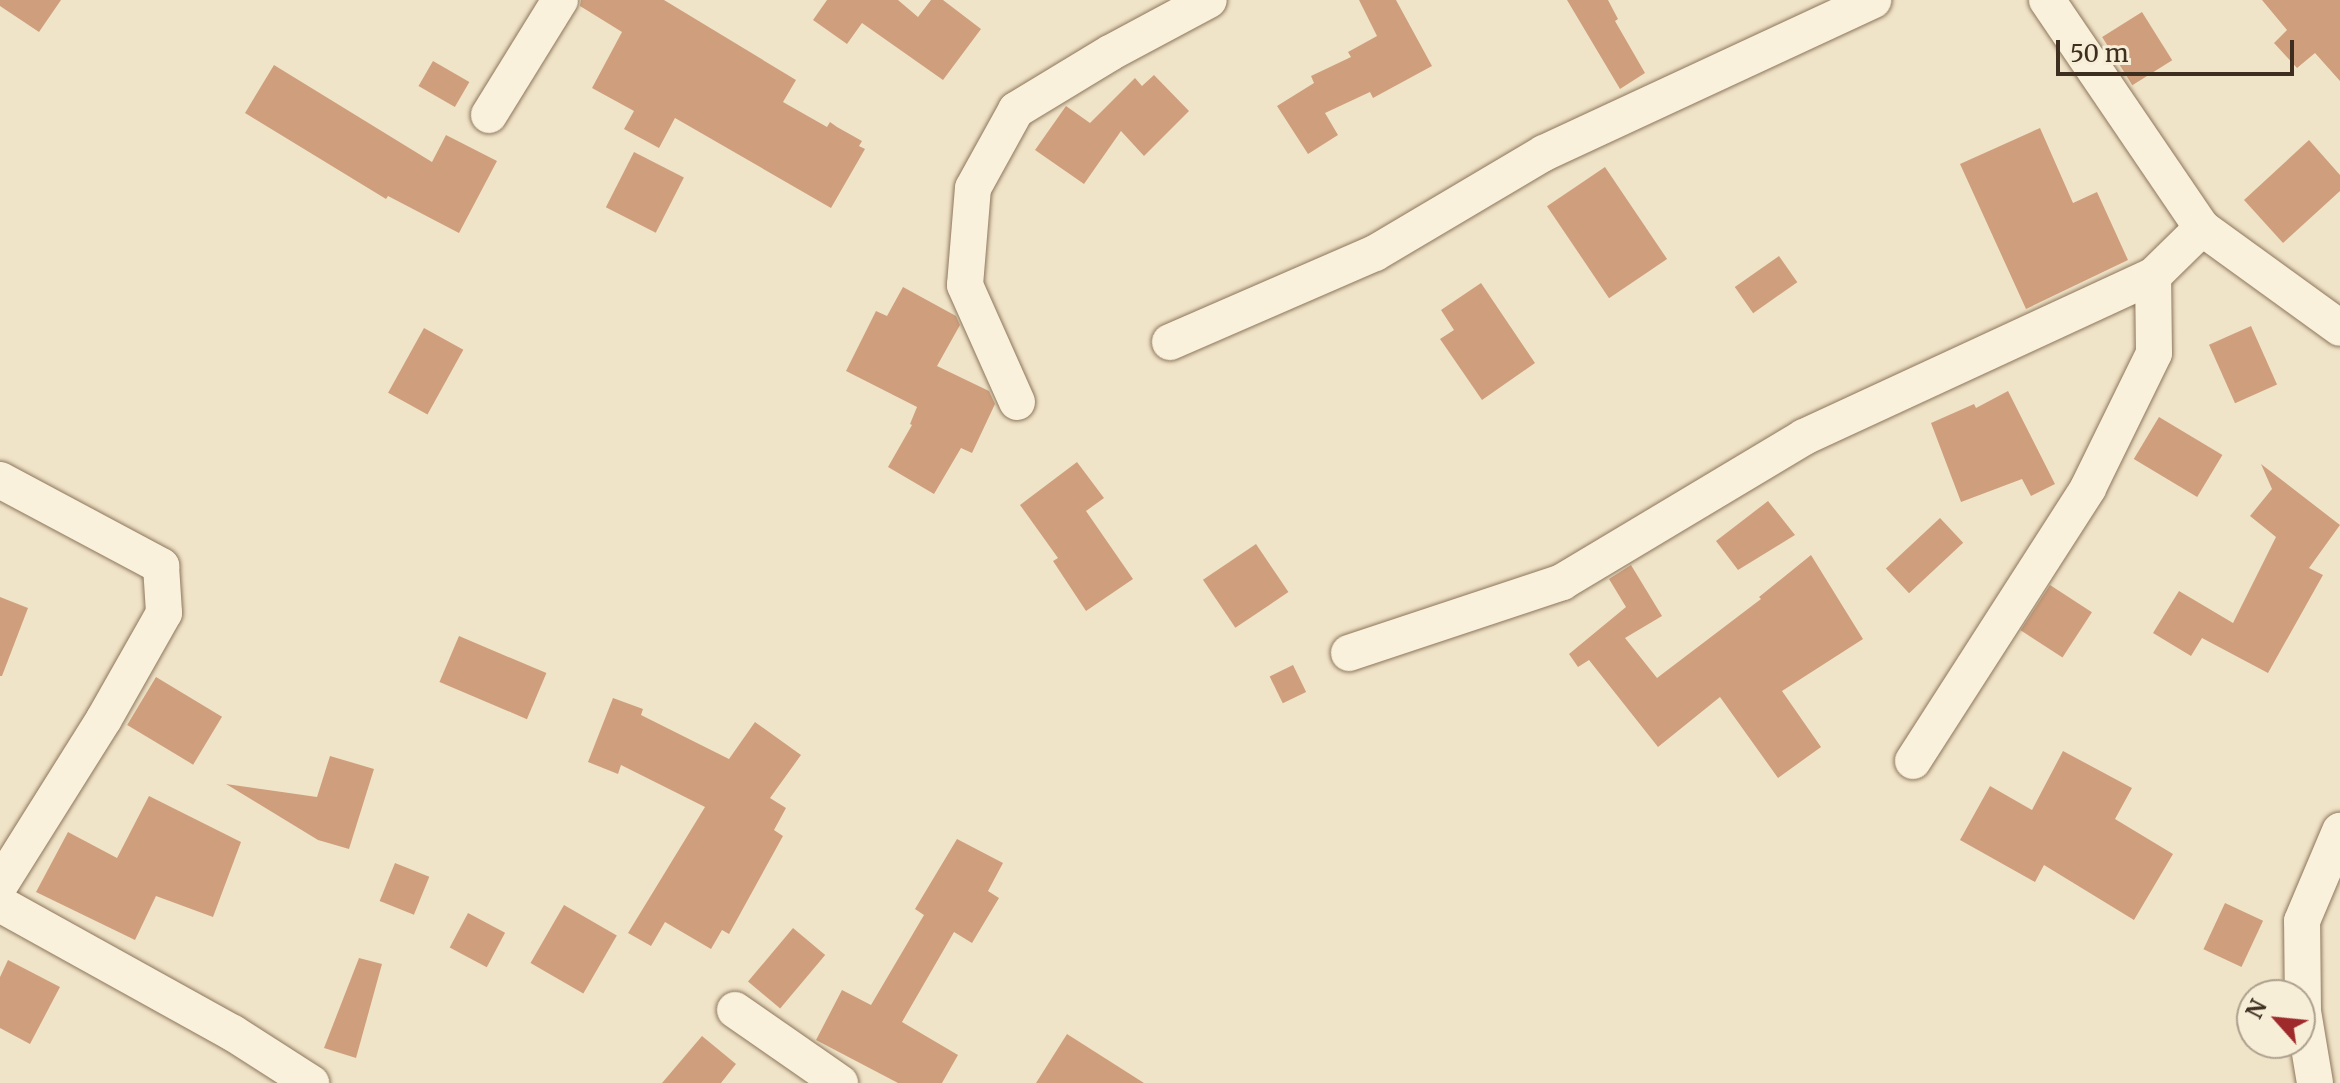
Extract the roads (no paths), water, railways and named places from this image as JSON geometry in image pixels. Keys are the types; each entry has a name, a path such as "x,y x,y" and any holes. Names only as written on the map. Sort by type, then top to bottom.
{"street":[{"path":"489,115 560,0"},
{"path":"1017,402 965,285 973,188 1016,110 1110,53 1209,0"},
{"path":"1170,342 1375,253 1544,153 1873,0"},
{"path":"2047,0 2202,228 2340,328"},
{"path":"1349,653 1562,582 1804,437 2153,276 2202,228"},
{"path":"1913,761 2088,488 2154,353 2153,276"},
{"path":"0,480 161,566 164,613 104,719 0,885"},
{"path":"2315,1083 2303,1011 2302,921 2340,831"},
{"path":"0,904 233,1033 311,1083"},
{"path":"735,1010 840,1083"}]}
